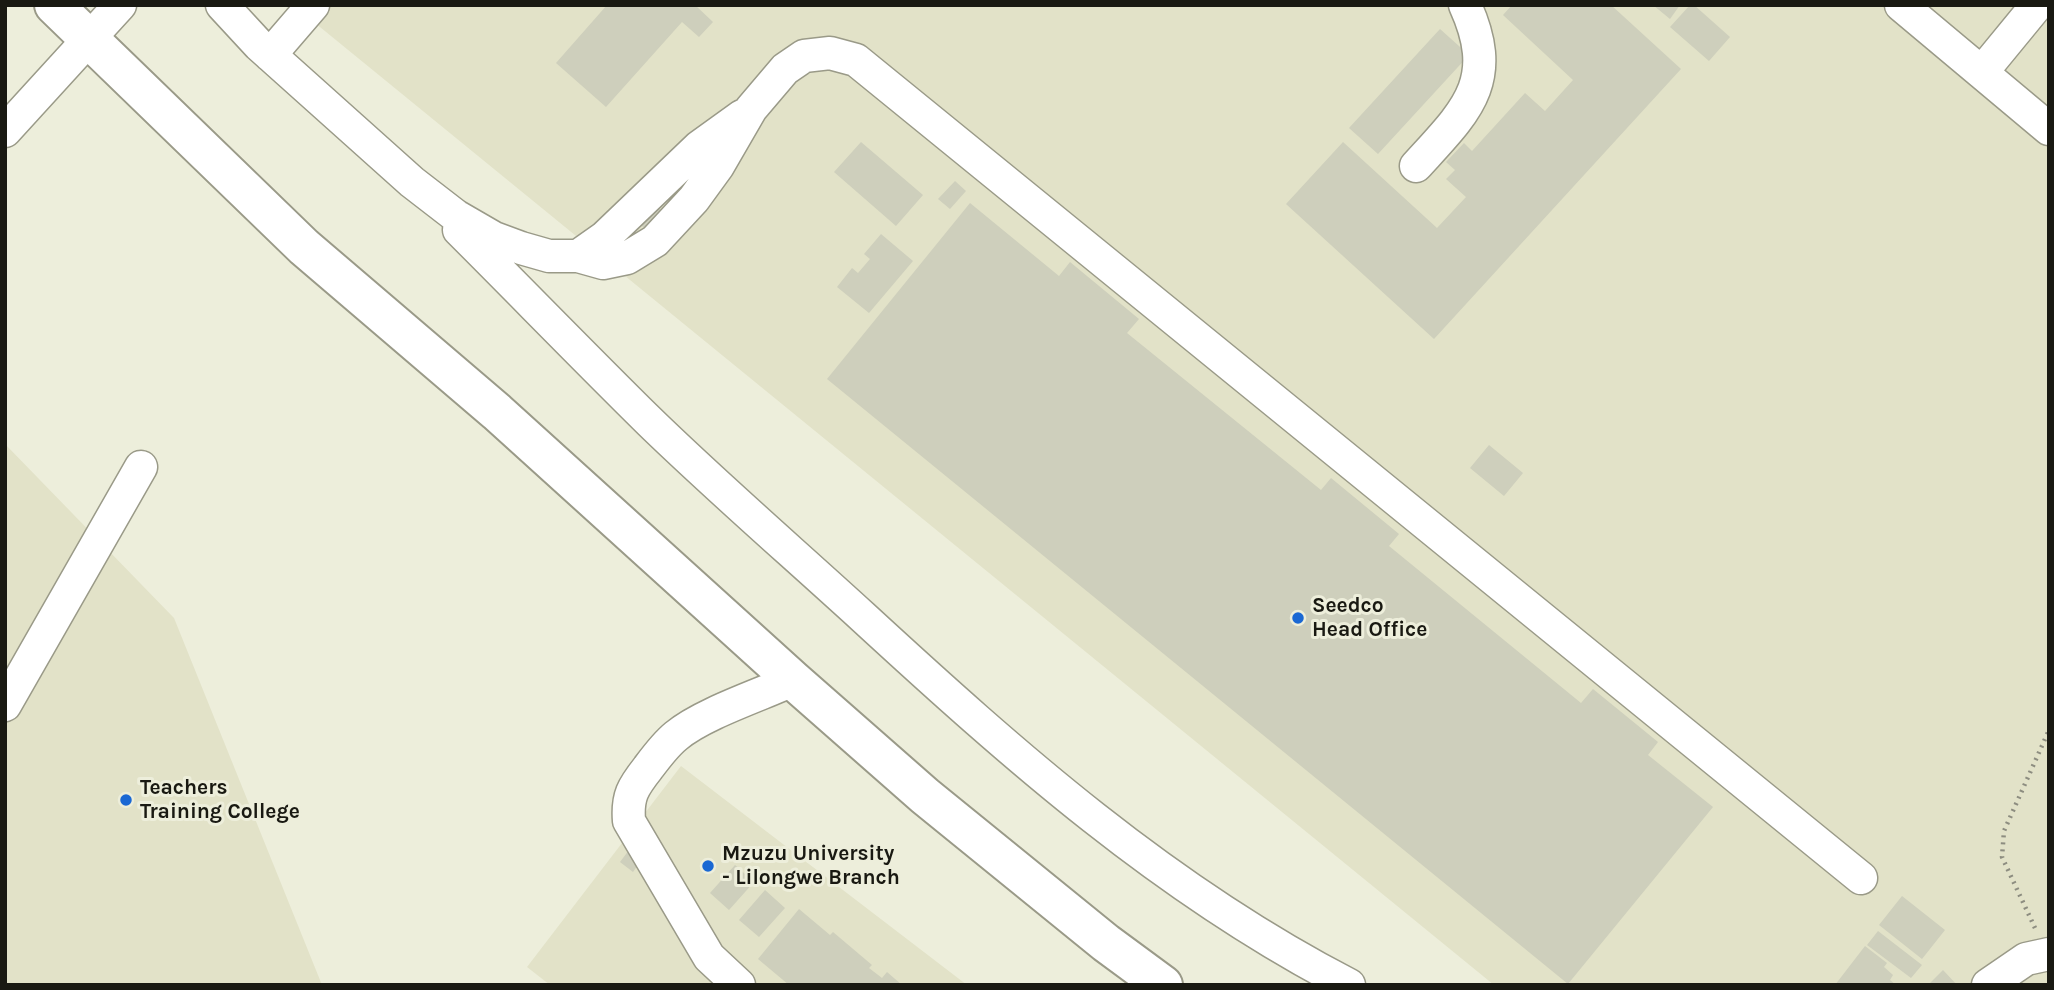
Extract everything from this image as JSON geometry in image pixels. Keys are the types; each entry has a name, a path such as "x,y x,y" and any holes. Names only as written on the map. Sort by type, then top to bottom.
{"main road":[{"path":"54,5 304,247 497,412 793,680 925,796 1106,943 1163,985"}],"street":[{"path":"5,131 120,5"},
{"path":"222,5 270,55 412,182 651,422 955,702 1101,825 1198,896 1349,985"},
{"path":"270,55 313,5"},
{"path":"1416,166 1459,118 1475,88 1481,57 1474,24 1465,5"},
{"path":"1901,5 2049,129"},
{"path":"1982,72 2037,5"},
{"path":"412,182 456,216 494,239 549,256 578,256 606,237 699,147 751,110 785,69 804,56 830,53 856,60 1861,878"},
{"path":"5,705 141,467"},
{"path":"739,985 709,957 629,821 628,802 636,784 662,749 678,734 696,723 793,680"},
{"path":"1989,985 2026,959 2048,954"}],"path":[{"path":"2048,954 2002,857 2004,831 2049,730"}],"shaded area":[{"path":"293,5 2049,5 2049,985 1494,985"},
{"name":"Teachers Training College","path":"5,444 174,618 322,985 5,985"},
{"name":"Mzuzu University - Lilongwe Branch","path":"681,766 967,985 550,985 527,967"}],"building":[{"path":"607,5 695,5 713,22 699,37 682,22 606,107 556,63"},
{"path":"1512,5 1611,5 1681,69 1434,339 1286,204 1343,142 1437,228 1466,197 1446,179 1455,170 1446,162 1464,143 1472,151 1525,93 1545,111 1573,80 1503,15"},
{"path":"1653,5 1680,5 1670,19"},
{"path":"1690,5 1694,5 1730,37 1709,61 1670,27"},
{"path":"1440,29 1469,55 1378,154 1349,128"},
{"path":"861,142 923,195 896,226 834,172"},
{"path":"955,181 966,191 950,209 938,199"},
{"name":"Seedco Head Office","path":"970,203 1059,276 1070,262 1139,319 1127,333 1321,490 1331,478 1399,534 1389,546 1581,703 1593,689 1658,742 1648,755 1713,807 1568,984 827,379"},
{"path":"658,207 667,217 650,234 640,224"},
{"path":"881,234 913,261 869,313 837,287 852,268 858,273 870,259 864,254"},
{"path":"1489,445 1523,473 1504,496 1470,468"},
{"path":"629,850 642,859 633,872 620,862"},
{"path":"735,865 754,882 729,910 710,893"},
{"path":"765,890 785,908 759,937 739,920"},
{"path":"1902,896 1945,930 1922,959 1879,925"},
{"path":"799,909 830,935 833,932 872,965 869,968 882,978 887,972 902,985 789,985 758,959"},
{"path":"1878,931 1922,965 1911,978 1867,945"},
{"path":"1865,946 1887,963 1884,967 1893,975 1890,980 1896,985 1835,985"},
{"path":"1943,970 1957,985 1928,985"}],"place":[{"name":"Seedco Head Office","path":"1298,618"},
{"name":"Teachers Training College","path":"126,800"},
{"name":"Mzuzu University - Lilongwe Branch","path":"708,866"}]}
